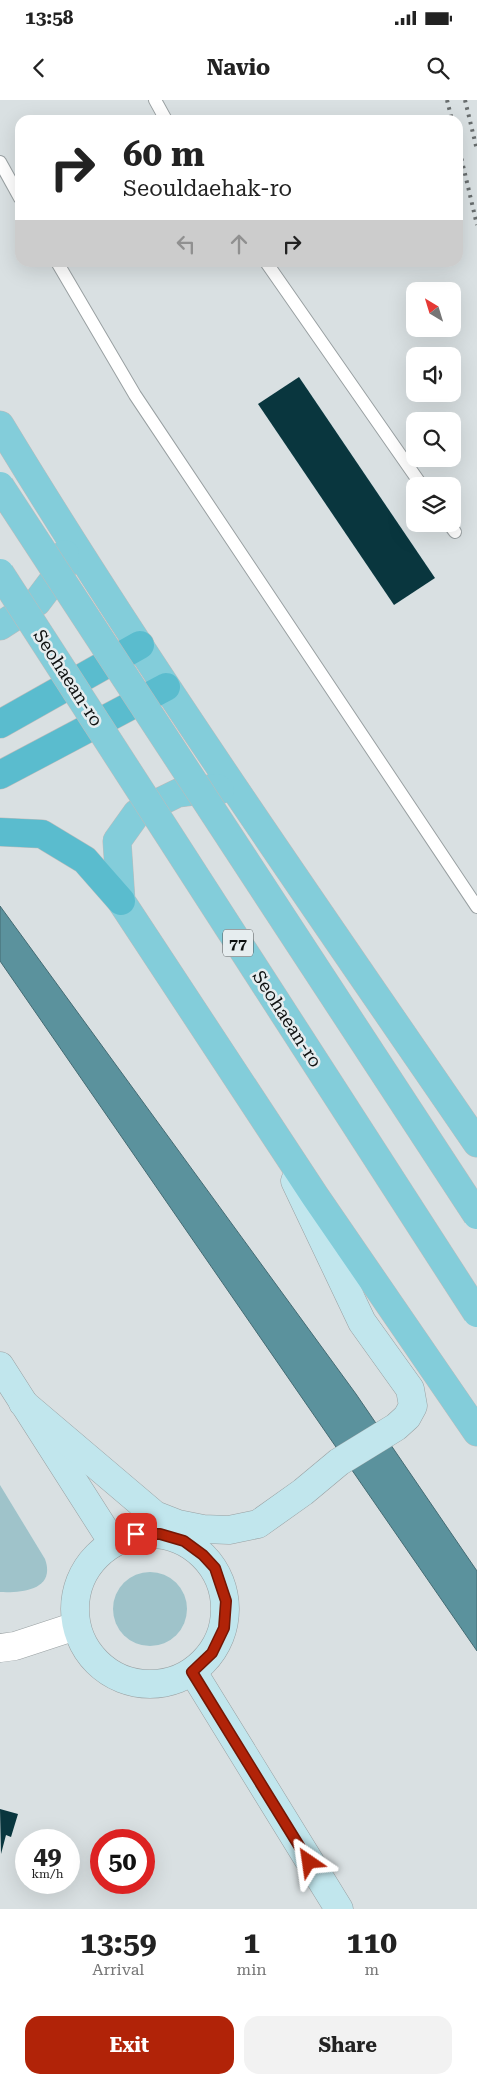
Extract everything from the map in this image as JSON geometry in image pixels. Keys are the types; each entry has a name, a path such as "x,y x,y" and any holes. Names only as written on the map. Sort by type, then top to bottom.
{"highway":[{"path":"0,724 140,645"},
{"path":"0,775 166,687"},
{"path":"0,832 42,834 85,860 121,900"}],"main road":[{"path":"0,425 166,687 477,1143"},
{"path":"0,486 477,1215"},
{"path":"0,626 38,602 64,566 67,532"},
{"name":"Seohaean-ro","path":"0,573 477,1313"},
{"path":"251,810 217,788 178,793 137,813 117,841 121,900 315,1196 477,1432"},
{"path":"184,1541 203,1555 215,1568 226,1601 224,1628 212,1653 192,1672 167,1683 153,1685 132,1683 113,1675 96,1663 84,1646 76,1626 74,1602 81,1578 94,1558 113,1543 136,1534 160,1534 184,1541 217,1547 236,1548 261,1531 339,1462 401,1422 413,1406 410,1389 362,1322 266,1122"},
{"path":"0,1366 113,1543"},
{"path":"23,1403 155,1515 178,1524 203,1529 261,1531"},
{"path":"192,1672 339,1909"}],"street":[{"path":"0,1648 15,1646 76,1626"}],"lane":[{"path":"155,100 163,115"},
{"path":"0,162 15,189"},
{"path":"60,267 135,396 477,908"},
{"path":"269,267 416,477"}],"shaded area":[{"path":"0,906 356,1394 477,1571 477,1651 0,961"},
{"path":"0,1485 45,1559 46,1577 35,1588 18,1592 0,1592"},
{"path":"150,1572 164,1575 176,1583 184,1595 187,1609 184,1623 176,1635 164,1643 150,1646 136,1643 124,1635 116,1623 113,1609 116,1595 124,1583 136,1575"}],"building":[{"path":"299,377 435,578 394,605 258,404"},
{"path":"0,1809 18,1814 11,1837 6,1835 1,1854"}],"railway":[{"path":"447,100 451,115"},
{"path":"465,100 477,150"},
{"path":"463,165 477,225"}],"route":[{"path":"136,1534 160,1534 184,1541 203,1555 215,1568 226,1601 224,1628 212,1653 192,1672 309,1862"}]}
